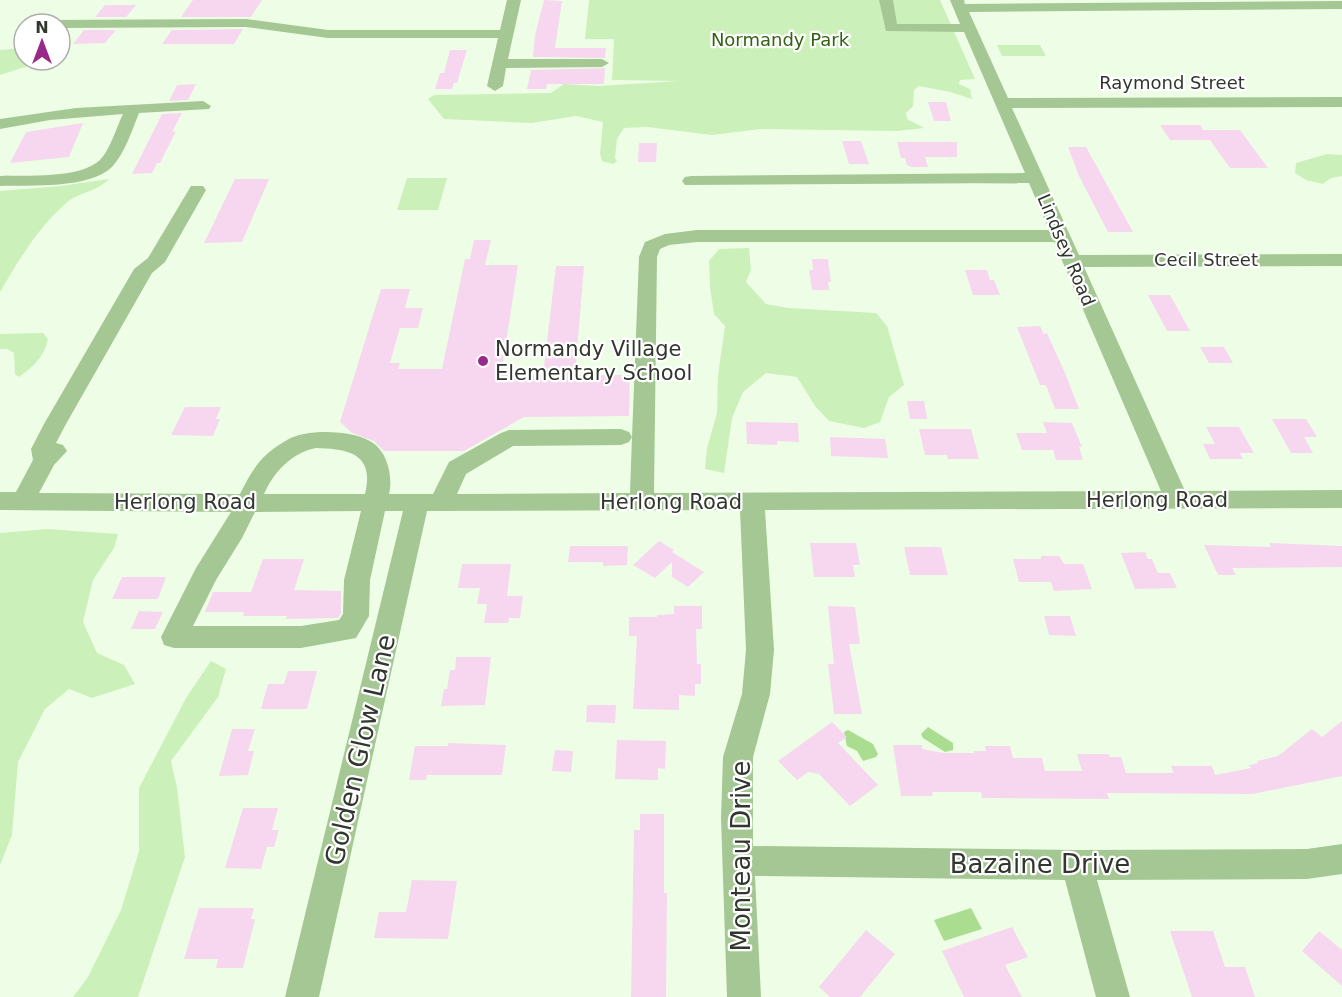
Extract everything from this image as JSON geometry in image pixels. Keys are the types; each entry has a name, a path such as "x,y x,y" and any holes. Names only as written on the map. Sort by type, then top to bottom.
{"street":[{"path":"495,86 514,0"},
{"path":"886,0 891,28 969,28"},
{"path":"959,4 1302,3 1342,5"},
{"name":"Lindsey Road","path":"959,4 1177,500"},
{"path":"72,24 246,23 328,34 506,34"},
{"path":"500,64 602,63"},
{"name":"Raymond Street","path":"1002,103 1342,102"},
{"path":"0,124 56,113 203,106"},
{"path":"0,181 75,176 96,170 106,163 133,109"},
{"path":"691,181 1035,178"},
{"path":"11,501 57,449 159,269 155,262 197,190"},
{"path":"642,501 648,256 652,246 670,239 697,236 1060,236"},
{"name":"Cecil Street","path":"1070,261 1342,260"},
{"name":"Golden Glow Lane","path":"302,997 430,503 447,486 457,468 508,438 621,437"},
{"path":"316,440 343,441 366,449 375,463 380,482 357,580 356,616 347,630 301,637 174,638 205,575 233,532 248,503 264,470 297,444 316,440"},
{"name":"Herlong Road","path":"11,501 430,503 1342,499"},
{"name":"Monteau Drive","path":"744,997 736,818 738,757 756,694 760,650 752,502"},
{"name":"Bazaine Drive","path":"738,861 1077,865 1306,864 1342,859"},
{"path":"1077,865 1113,997"}],"green space":[{"name":"Normandy Park","path":"589,0 940,0 975,79 960,80 959,84 970,89 972,99 919,86 914,90 913,106 906,113 907,119 924,128 897,131 761,129 712,135 647,127 624,128 617,139 615,158 617,161 613,164 602,161 600,154 603,122 576,116 532,123 444,119 428,99 434,95 551,93 564,84 599,86 679,81 612,80 614,39 585,39"},
{"path":"997,45 1040,45 1046,56 1002,56"},
{"path":"12,49 12,71 0,75 0,50"},
{"path":"1327,154 1342,155 1342,176 1331,178 1323,184 1306,180 1295,173 1296,163"},
{"path":"407,178 447,178 438,210 397,210"},
{"path":"109,179 99,187 70,200 55,214 29,245 0,292 0,191"},
{"path":"749,248 751,270 746,282 766,304 788,308 876,313 887,326 904,385 889,397 880,422 864,428 829,421 815,406 797,377 766,373 743,392 732,418 724,473 705,469 707,448 717,413 718,375 725,326 714,314 709,261 719,249"},
{"path":"43,333 48,339 44,351 34,365 19,377 15,374 14,353 7,349 0,349 0,334"},
{"path":"47,529 118,534 114,548 93,580 83,622 97,653 124,665 135,684 92,698 69,689 45,709 18,762 12,835 0,865 0,533"},
{"path":"211,661 226,669 218,697 171,761 177,788 185,857 138,997 73,997 88,977 121,910 139,851 139,788 186,698"}],"shaded area":[{"path":"928,727 953,743 953,750 945,752 923,738 921,734"},
{"path":"848,730 873,744 878,754 876,757 863,761 857,751 847,746 844,732"},
{"path":"971,908 982,929 944,941 934,920"}],"building":[{"path":"193,0 262,0 251,17 181,17"},
{"path":"544,0 562,1 555,48 606,48 605,58 533,57 535,35"},
{"path":"105,5 136,5 126,17 95,17"},
{"path":"243,29 234,44 162,44 172,30"},
{"path":"84,30 116,30 105,43 73,44"},
{"path":"450,50 467,50 457,83 454,83 452,89 435,89 440,73 444,73"},
{"path":"605,68 604,84 547,84 546,89 527,89 531,70"},
{"path":"196,84 188,100 169,101 177,85"},
{"path":"928,102 946,102 951,121 934,121"},
{"path":"182,113 160,163 157,163 152,173 132,174 162,114"},
{"path":"83,123 69,157 10,163 26,132"},
{"path":"1160,125 1200,125 1203,130 1240,130 1268,168 1230,168 1210,140 1170,140"},
{"path":"842,141 861,141 869,164 849,164"},
{"path":"897,142 957,142 957,157 925,157 928,167 911,167 907,165 905,158 901,158"},
{"path":"639,143 657,143 656,162 638,162"},
{"path":"1068,147 1086,147 1133,232 1108,232 1079,176"},
{"path":"235,179 269,179 242,242 204,243"},
{"path":"474,240 491,240 485,265 518,265 501,375 543,375 556,266 584,266 575,375 630,375 629,416 524,417 464,451 384,451 374,441 352,433 340,422 381,289 410,289 405,308 423,308 418,328 400,328 390,363 400,363 398,369 442,369 465,259 470,259"},
{"path":"812,259 828,259 831,282 828,282 829,290 812,290 809,270 813,270"},
{"path":"965,270 987,270 990,280 994,280 1000,295 973,295"},
{"path":"1148,295 1170,295 1190,331 1167,331"},
{"path":"1040,326 1044,334 1047,333 1079,409 1055,409 1046,385 1040,385 1017,327"},
{"path":"1200,347 1224,347 1233,363 1209,363"},
{"path":"907,401 924,401 927,419 910,419"},
{"path":"185,407 221,407 216,419 220,419 213,436 171,435"},
{"path":"1272,419 1306,419 1317,437 1304,437 1313,453 1291,453"},
{"path":"746,422 798,423 799,442 777,441 777,445 747,444"},
{"path":"1043,422 1072,423 1082,447 1079,447 1083,460 1056,460 1053,450 1022,450 1016,433 1047,433"},
{"path":"1206,427 1239,427 1254,453 1240,453 1243,459 1210,459 1203,444 1215,444"},
{"path":"919,429 971,429 979,459 948,459 947,455 925,455"},
{"path":"830,437 885,439 888,458 831,456"},
{"path":"659,541 704,572 688,587 672,577 672,562 655,578 633,565"},
{"path":"810,543 856,543 860,565 853,565 855,577 814,577"},
{"path":"1269,543 1342,546 1342,567 1232,568 1236,575 1218,575 1204,545 1271,547"},
{"path":"570,546 628,546 627,565 603,566 603,562 568,562"},
{"path":"904,547 941,547 948,575 910,575"},
{"path":"1145,552 1148,559 1152,559 1158,573 1170,573 1177,588 1135,589 1121,553"},
{"path":"1041,556 1059,556 1064,564 1083,564 1092,589 1054,591 1051,582 1019,582 1013,559 1041,559"},
{"path":"263,559 304,559 294,590 341,591 341,613 338,618 286,619 287,616 243,616 244,612 205,612 213,592 251,592"},
{"path":"462,564 511,564 507,596 523,596 520,618 509,618 508,623 484,623 487,604 477,604 480,588 458,588"},
{"path":"122,577 166,577 158,599 112,599"},
{"path":"674,606 702,606 702,629 696,629 697,664 701,664 701,684 695,684 695,696 679,695 679,710 633,709 637,636 629,636 629,617 657,617 657,615 674,614"},
{"path":"828,606 855,607 860,644 849,644 862,714 834,714 828,664 834,664"},
{"path":"139,611 163,612 155,629 131,629"},
{"path":"1044,616 1070,616 1076,636 1049,635"},
{"path":"456,657 491,657 485,705 441,706 450,670 455,670"},
{"path":"288,671 317,671 307,709 261,709 268,684 284,684"},
{"path":"587,705 616,705 615,723 586,722"},
{"path":"1342,721 1342,776 1252,794 1107,793 1109,799 982,798 981,792 932,792 933,796 901,796 893,745 922,745 922,749 944,753 974,753 974,751 986,751 985,746 1010,746 1013,758 1042,758 1045,771 1082,771 1077,754 1109,754 1110,757 1121,757 1126,773 1174,773 1171,766 1212,766 1215,775 1251,768 1249,765 1258,763 1257,761 1278,756 1312,729 1322,737"},
{"path":"832,722 847,737 838,743 878,785 850,806 819,774 808,772 797,780 778,761"},
{"path":"232,729 255,729 248,751 254,751 248,775 219,776"},
{"path":"617,740 666,741 665,769 658,768 658,780 615,779"},
{"path":"448,743 506,745 502,775 427,775 426,780 409,780 415,746 448,746"},
{"path":"555,750 573,751 571,772 552,771"},
{"path":"243,808 278,808 272,830 279,830 274,847 267,847 261,869 225,868"},
{"path":"640,814 664,814 664,893 667,893 666,997 631,997 634,830 640,830"},
{"path":"412,880 457,881 448,939 374,938 379,912 406,912"},
{"path":"199,908 254,908 251,919 255,919 243,968 216,968 218,959 184,959"},
{"path":"1012,927 1028,957 1005,965 1022,997 964,997 942,951"},
{"path":"866,930 895,954 860,997 830,997 819,987"},
{"path":"1170,931 1213,931 1225,967 1245,967 1255,997 1192,997"},
{"path":"1319,931 1342,950 1342,986 1302,951"}],"place":[{"name":"Normandy Village Elementary School","path":"483,361"}]}
